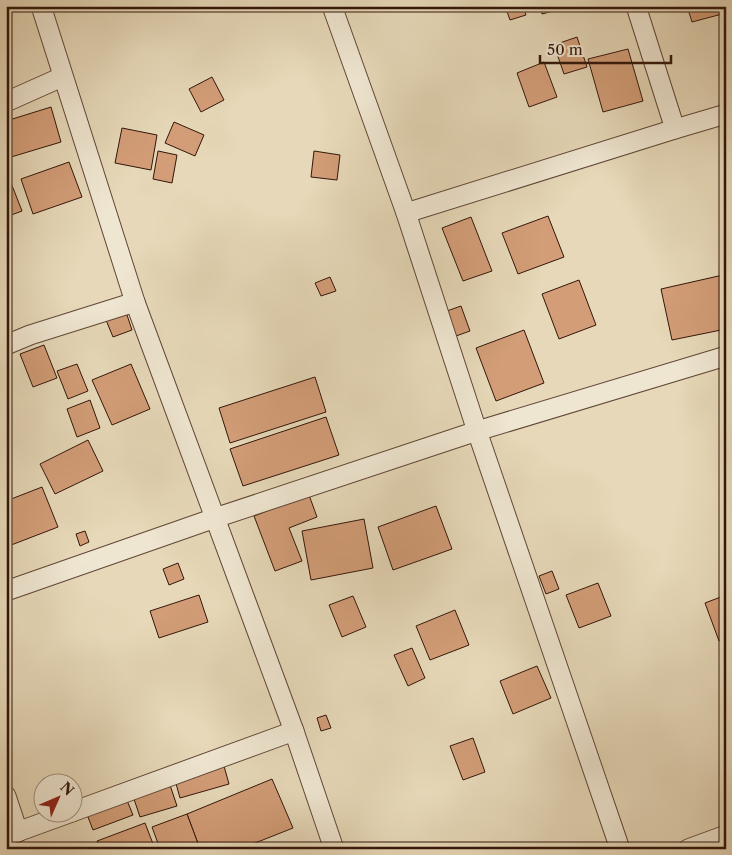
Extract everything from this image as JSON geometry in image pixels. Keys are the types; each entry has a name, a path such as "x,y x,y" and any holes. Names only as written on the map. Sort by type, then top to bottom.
{"street":[{"path":"41,6 135,302 294,731 334,849"},
{"path":"332,6 406,213 477,431 620,849"},
{"path":"636,6 675,129"},
{"path":"6,102 62,77"},
{"path":"406,213 726,114"},
{"path":"6,345 30,335 135,302"},
{"path":"6,591 215,518 477,431 726,356"},
{"path":"82,808 294,731"},
{"path":"6,796 12,834 45,822"},
{"path":"688,849 726,835"}],"building":[{"path":"505,6 523,6 526,15 510,20"},
{"path":"540,6 572,6 542,14"},
{"path":"687,6 724,6 726,13 692,22"},
{"path":"577,37 587,67 564,74 554,45"},
{"path":"628,49 643,101 603,112 588,59"},
{"path":"544,62 557,97 529,107 517,73"},
{"path":"212,77 224,100 201,112 189,89"},
{"path":"51,107 61,142 11,157 6,143 6,121"},
{"path":"174,122 204,135 195,156 165,143"},
{"path":"122,128 157,135 151,170 115,163"},
{"path":"158,151 177,155 172,183 153,179"},
{"path":"314,151 340,155 337,180 311,177"},
{"path":"69,162 82,197 33,214 21,179"},
{"path":"6,170 22,211 6,217"},
{"path":"548,216 564,257 518,274 502,233"},
{"path":"471,217 492,271 463,281 442,228"},
{"path":"723,275 726,288 726,329 672,340 661,289"},
{"path":"330,277 336,291 321,296 315,283"},
{"path":"579,280 596,325 559,339 542,294"},
{"path":"461,306 470,331 456,336 447,311"},
{"path":"126,312 132,330 113,337 106,320"},
{"path":"524,330 544,383 496,401 476,348"},
{"path":"44,345 57,378 33,387 20,354"},
{"path":"77,364 88,391 68,399 57,371"},
{"path":"131,364 150,409 112,425 92,380"},
{"path":"315,377 326,412 230,443 219,408"},
{"path":"90,400 100,428 77,437 67,409"},
{"path":"326,417 339,455 243,486 230,449"},
{"path":"88,440 103,471 55,494 40,464"},
{"path":"42,487 58,527 6,547 6,501"},
{"path":"309,495 317,517 289,528 302,561 275,571 254,516"},
{"path":"436,506 452,549 393,570 378,527"},
{"path":"364,519 373,568 311,580 302,531"},
{"path":"85,531 89,542 80,546 76,534"},
{"path":"178,563 184,579 169,585 163,569"},
{"path":"552,571 559,589 546,594 539,576"},
{"path":"598,583 611,616 579,628 566,595"},
{"path":"199,595 208,622 159,638 150,611"},
{"path":"726,595 726,638 719,641 705,603"},
{"path":"353,596 366,627 342,637 329,605"},
{"path":"455,610 469,645 430,660 416,626"},
{"path":"412,648 425,678 408,686 394,655"},
{"path":"537,666 551,698 513,714 500,681"},
{"path":"326,715 331,728 321,731 317,718"},
{"path":"473,738 485,772 463,780 450,746"},
{"path":"224,766 229,784 180,798 175,780"},
{"path":"272,779 293,828 240,849 200,849 187,814"},
{"path":"170,785 177,806 140,817 133,796"},
{"path":"126,798 133,815 93,830 86,812"},
{"path":"187,814 200,849 160,849 152,827"},
{"path":"145,823 155,849 100,849 97,841"}]}
